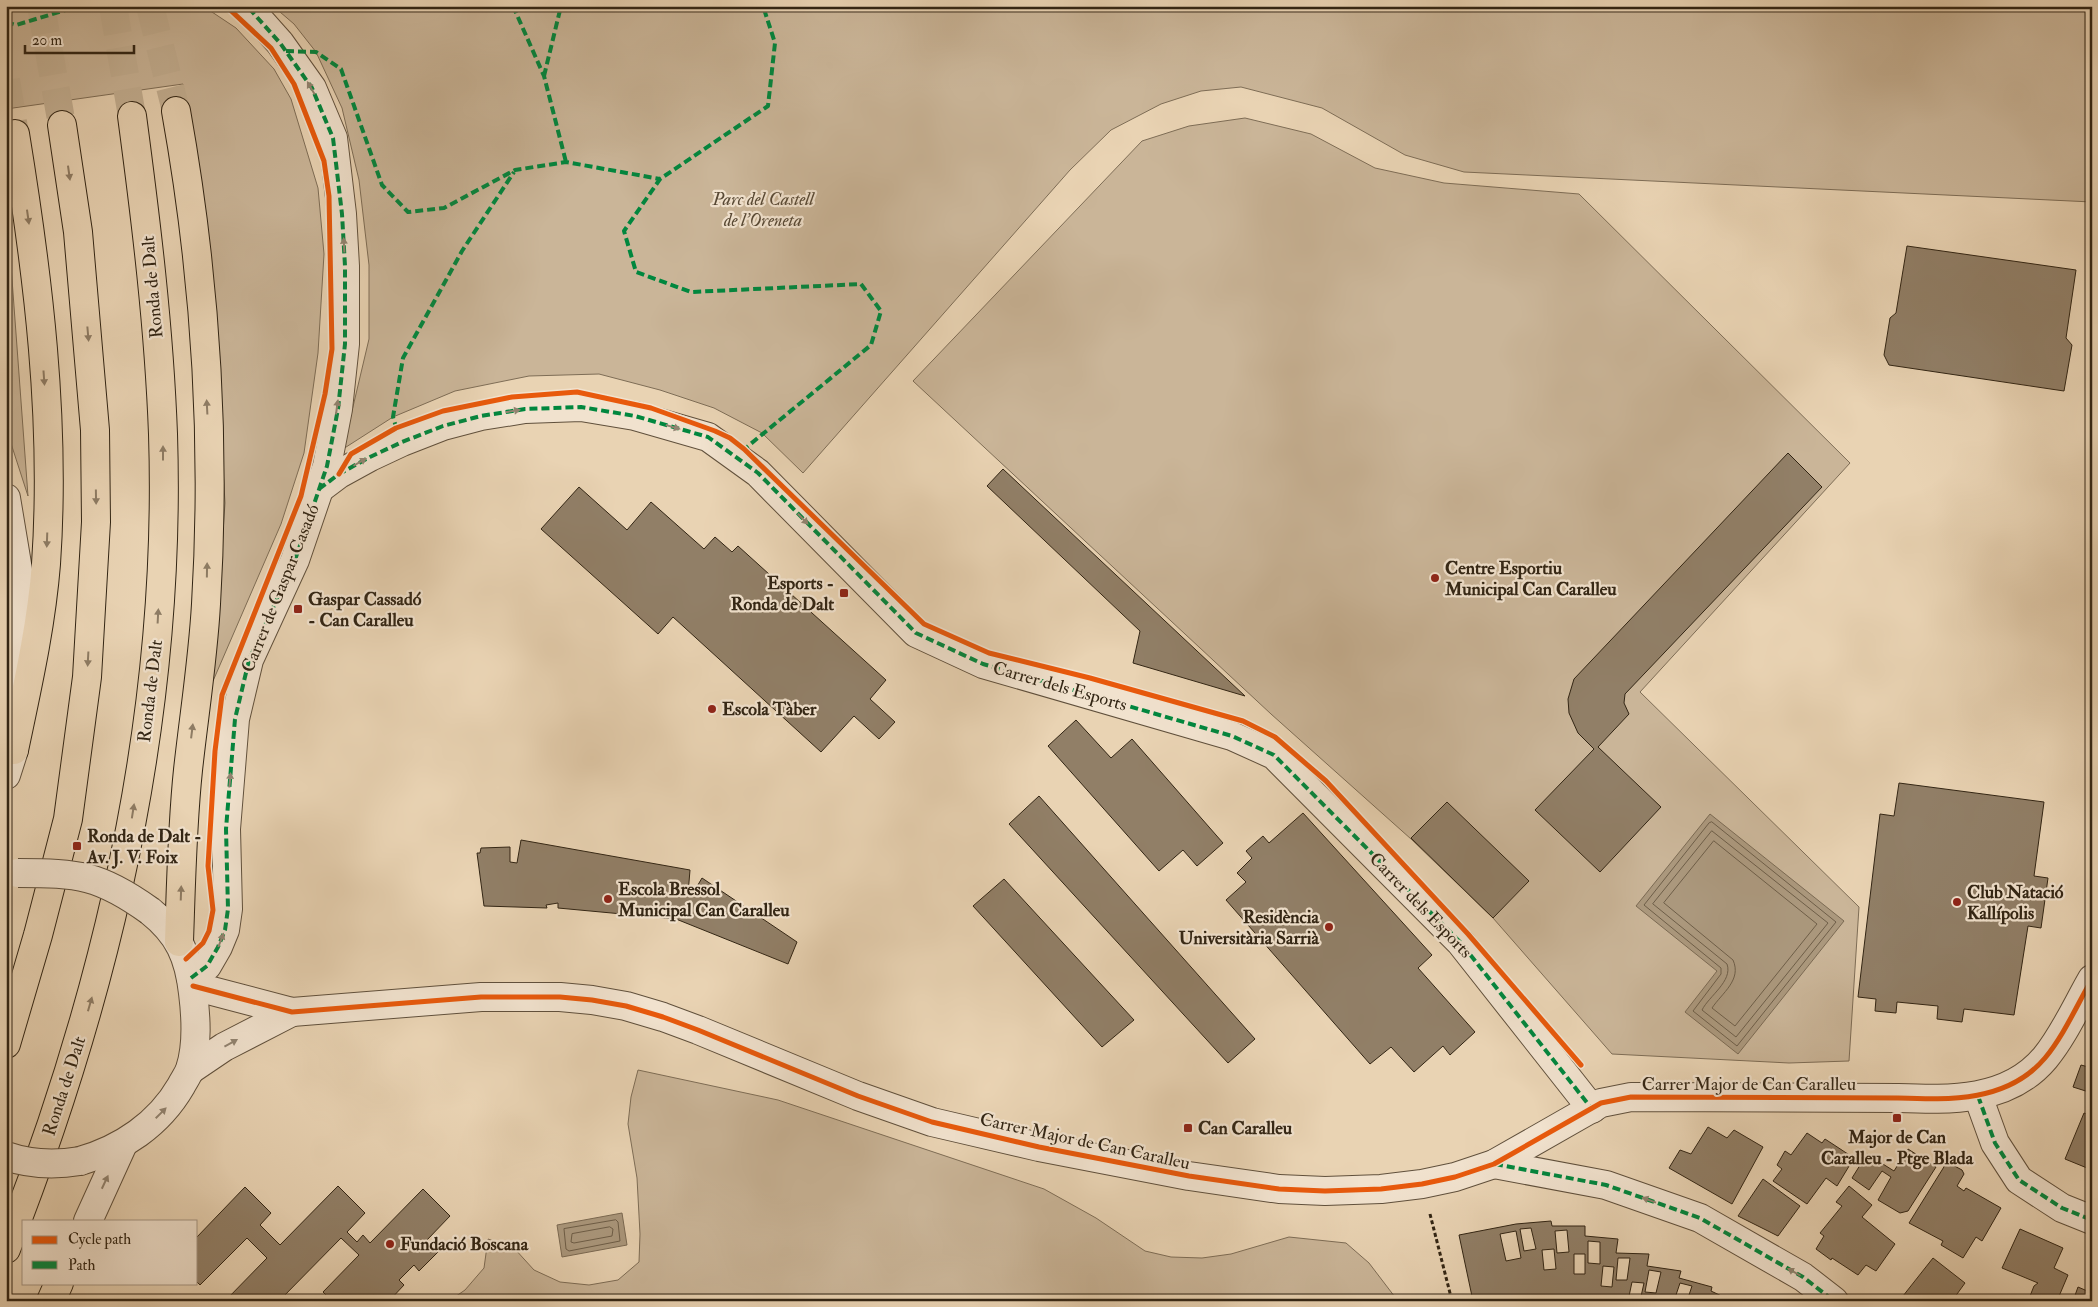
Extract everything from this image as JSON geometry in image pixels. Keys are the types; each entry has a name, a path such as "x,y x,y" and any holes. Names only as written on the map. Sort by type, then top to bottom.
{"highway":[{"path":"176,111 192,214 202,314 209,450 206,604 184,818 179,942"},
{"name":"Ronda de Dalt","path":"6,1249 66,1085 100,969 130,831 157,634 162,538 163,435 157,334 144,201 132,116"},
{"path":"6,1044 38,936 68,819 87,677 96,522 95,430 78,232 62,125"},
{"path":"10,763 36,648 46,564 49,485 37,283 15,134"},
{"path":"51,1301 59,1284"}],"street":[{"name":"Carrer de Gaspar Casadó","path":"192,982 207,966 225,930 228,909 226,829 235,718 249,660 295,560 327,466 338,409 344,344 343,223 333,138 312,88 280,43 247,6"},
{"name":"Carrer dels Esports","path":"319,489 339,474 370,457 443,426 481,416 525,409 581,407 635,416 708,437 758,473 916,633 983,664 1232,736 1274,755 1460,943 1592,1109"},
{"path":"6,498 18,570 10,763"},
{"path":"6,1156 61,1164 80,1161 102,1154 123,1144 162,1113 174,1098 190,1070 195,1029 192,982 179,942 164,922 123,892 100,881 68,873 12,874"},
{"name":"Carrer Major de Can Caralleu","path":"192,982 292,1012 481,997 560,996 592,1000 635,1009 698,1030 858,1096 932,1122 1039,1147 1189,1176 1279,1189 1325,1191 1381,1189 1422,1184 1455,1177 1494,1164 1601,1104 1631,1097 1898,1098 1931,1100 1978,1096 1998,1091 2031,1072 2044,1059 2058,1040 2092,979"},
{"name":"Carrer Major de Can Caralleu","path":"190,1070 231,1043 292,1012"},
{"path":"1978,1096 1995,1143 2019,1180 2062,1208 2092,1220"},
{"path":"88,1220 123,1144"},
{"path":"1494,1164 1606,1184 1700,1218 1803,1277 1834,1301"},
{"path":"56,1301 63,1284"}],"path":[{"path":"1429,1208 1452,1301"}],"green space":[{"path":"6,6 203,6 236,28 274,69 291,99 318,188 324,254 318,353 304,453 281,524 213,681 225,503 217,365 207,259 183,84 6,109"},
{"name":"Parc del Castell de l'Oreneta","path":"273,6 2092,6 2092,202 1464,172 1405,155 1322,108 1241,87 1201,91 1161,104 1111,130 1070,170 803,473 762,433 714,408 660,390 599,374 529,376 455,391 393,417 343,449 369,339 369,265 359,180 342,108 316,52 294,24"},
{"name":"Centre Esportiu Municipal Can Caralleu","path":"1245,118 1311,134 1375,168 1444,183 1579,194 1850,463 1640,692 1859,907 1849,1061 1789,1063 1612,1054 1493,918 1411,839 1271,714 913,381 1142,141 1189,126"},
{"path":"6,225 8,225 28,496 6,428"},
{"path":"638,1070 778,1100 1044,1189 1096,1218 1145,1251 1171,1257 1202,1258 1231,1254 1289,1237 1346,1243 1369,1263 1398,1301 449,1301 465,1290 484,1268 488,1239 514,1248 534,1270 560,1282 589,1285 618,1280 639,1262 640,1234 637,1178 628,1124 631,1097"}],"water":[{"path":"1710,814 1844,921 1738,1054 1685,1012 1717,971 1636,906"},
{"path":"622,1213 627,1245 562,1257 557,1225"}],"building":[{"path":"1907,246 2076,270 2066,338 2072,345 2064,391 1889,365 1884,355 1890,318 1896,313"},
{"path":"1788,453 1822,487 1625,694 1624,703 1629,714 1598,747 1661,807 1600,872 1535,810 1594,749 1578,733 1569,713 1568,699 1574,679"},
{"path":"1003,469 1245,696 1133,663 1140,631 987,486"},
{"path":"579,487 627,530 651,502 704,549 715,537 732,552 738,546 886,680 870,699 895,722 879,739 854,716 821,752 673,617 658,634 541,529"},
{"path":"1076,720 1111,758 1132,739 1223,843 1197,866 1183,850 1159,871 1048,746"},
{"name":"Club Natació Kallípolis","path":"1899,783 2044,802 2034,876 2048,878 2041,928 2028,926 2014,1015 1964,1009 1962,1022 1937,1019 1938,1006 1897,1002 1896,1013 1875,1011 1876,999 1858,997 1880,814 1894,816"},
{"path":"1039,796 1255,1039 1228,1063 1009,824"},
{"path":"1447,802 1529,881 1493,918 1411,838"},
{"name":"Residència Universitària Sarrià","path":"1303,813 1432,955 1418,968 1475,1032 1450,1055 1443,1046 1414,1072 1391,1047 1370,1064 1226,900 1246,882 1237,873 1252,858 1246,851 1263,836 1269,843"},
{"name":"Escola Bressol Municipal Can Caralleu","path":"521,840 690,870 688,894 692,895 702,878 797,942 788,964 676,919 558,908 558,903 546,905 547,908 484,906 477,853 480,853 481,848 510,847 510,862 517,863"},
{"path":"1004,879 1134,1020 1102,1047 973,906"},
{"path":"2081,1065 2092,1068 2092,1093 2073,1087"},
{"path":"2084,1113 2092,1116 2092,1170 2065,1159"},
{"path":"1708,1127 1727,1138 1734,1130 1763,1147 1732,1204 1669,1168 1680,1150 1691,1154"},
{"path":"1807,1133 1822,1143 1825,1139 1854,1158 1837,1186 1826,1178 1807,1204 1773,1181 1782,1169 1777,1165 1785,1151 1791,1155"},
{"path":"1908,1149 1936,1167 1908,1211 1900,1213 1878,1200 1891,1177 1882,1171 1869,1190 1852,1178 1867,1154 1894,1171"},
{"path":"1947,1162 1962,1170 1964,1174 1957,1186 1964,1191 1966,1188 2001,1208 1982,1241 1976,1237 1963,1258 1941,1245 1943,1241 1909,1223"},
{"path":"1763,1179 1800,1206 1778,1236 1738,1216"},
{"name":"Fundació Boscana","path":"338,1186 365,1213 347,1232 357,1242 363,1235 370,1243 423,1189 450,1216 427,1240 439,1251 419,1271 414,1265 399,1280 404,1285 389,1301 380,1301 373,1295 367,1301 332,1301 323,1292 359,1255 341,1238 279,1301 225,1301 267,1258 247,1238 200,1285 198,1283 198,1236 245,1187 271,1213 260,1225 280,1245"},
{"path":"1849,1186 1872,1205 1862,1217 1895,1244 1876,1271 1866,1265 1858,1275 1816,1249 1824,1236 1820,1233 1842,1206 1836,1202"},
{"path":"1551,1221 1552,1226 1585,1226 1585,1236 1618,1239 1616,1253 1649,1254 1647,1266 1681,1271 1679,1278 1712,1287 1711,1291 1732,1301 1721,1301 1711,1297 1709,1301 1687,1301 1692,1286 1680,1283 1674,1301 1672,1301 1673,1298 1661,1296 1659,1301 1640,1301 1644,1283 1632,1282 1628,1301 1559,1301 1559,1297 1523,1301 1473,1301 1459,1235 1516,1224","holes":["1531,1228 1536,1249 1524,1251 1520,1229","1567,1230 1569,1252 1557,1253 1555,1231","1516,1231 1521,1258 1506,1261 1500,1234","1588,1241 1600,1242 1600,1264 1588,1263","1554,1249 1556,1269 1544,1270 1542,1250","1574,1254 1585,1254 1585,1274 1574,1274","1618,1258 1630,1258 1627,1280 1616,1280","1603,1266 1614,1267 1612,1287 1601,1286","1649,1270 1661,1272 1656,1293 1645,1292"]},
{"path":"2020,1229 2063,1248 2054,1268 2068,1275 2057,1301 2028,1301 2034,1286 2038,1283 2002,1268"},
{"path":"1933,1258 1965,1283 1952,1301 1899,1301"},
{"path":"2078,1287 2092,1293 2092,1301 2073,1301"}],"tunnel":[{"path":"41,6 62,125"},
{"path":"113,6 132,116"},
{"path":"150,6 176,111"},
{"path":"6,80 15,134"}],"marked path":[{"path":"6,22 16,25 79,6"},
{"path":"191,978 207,966 225,930 228,909 226,829 235,719 249,660 295,560 327,466 338,409 345,344 345,266 342,214 333,138 312,88 280,43 247,6"},
{"path":"513,6 544,76 566,162"},
{"path":"544,76 561,6"},
{"path":"742,451 871,345 881,311 861,284 691,292 636,272 624,231 660,179 768,106 775,43 763,6"},
{"path":"286,51 316,52 341,69 382,185 408,212 444,208 515,170 566,162 660,179"},
{"path":"397,430 393,417 403,358 462,251 514,172"},
{"path":"319,489 339,474 370,457 443,426 481,416 525,409 581,407 635,416 708,437 758,473 916,633 983,664 1232,736 1274,755 1461,943 1592,1109"},
{"path":"1978,1096 1995,1143 2019,1180 2062,1208 2092,1220"},
{"path":"1495,1164 1606,1185 1700,1218 1803,1277 1834,1301"}],"cycle path":[{"path":"186,959 203,943 209,931 213,910 208,866 215,751 222,695 301,496 325,394 332,349 329,196 324,161 294,84 271,48 226,6"},
{"path":"339,474 351,454 396,428 443,411 512,397 577,392 651,408 730,438 744,449 924,624 989,653 1090,678 1243,721 1275,737 1326,781 1468,934 1581,1065"},
{"path":"193,986 292,1012 481,997 560,997 626,1006 698,1030 858,1096 932,1122 1039,1147 1189,1176 1279,1189 1325,1191 1381,1189 1422,1184 1455,1177 1494,1164 1601,1103 1631,1097 1938,1099 1958,1098 1996,1091 2014,1083 2045,1058 2064,1030 2092,979"}],"place":[{"name":"Centre Esportiu Municipal Can Caralleu","path":"1435,578"},
{"name":"Esports - Ronda de Dalt","path":"844,593"},
{"name":"Gaspar Cassadó - Can Caralleu","path":"298,609"},
{"name":"Escola Tàber","path":"712,709"},
{"name":"Ronda de Dalt - Av. J. V. Foix","path":"77,846"},
{"name":"Escola Bressol Municipal Can Caralleu","path":"608,899"},
{"name":"Club Natació Kallípolis","path":"1957,902"},
{"name":"Residència Universitària Sarrià","path":"1329,927"},
{"name":"Major de Can Caralleu - Ptge Blada","path":"1897,1118"},
{"name":"Can Caralleu","path":"1188,1128"},
{"name":"Fundació Boscana","path":"390,1244"}]}
